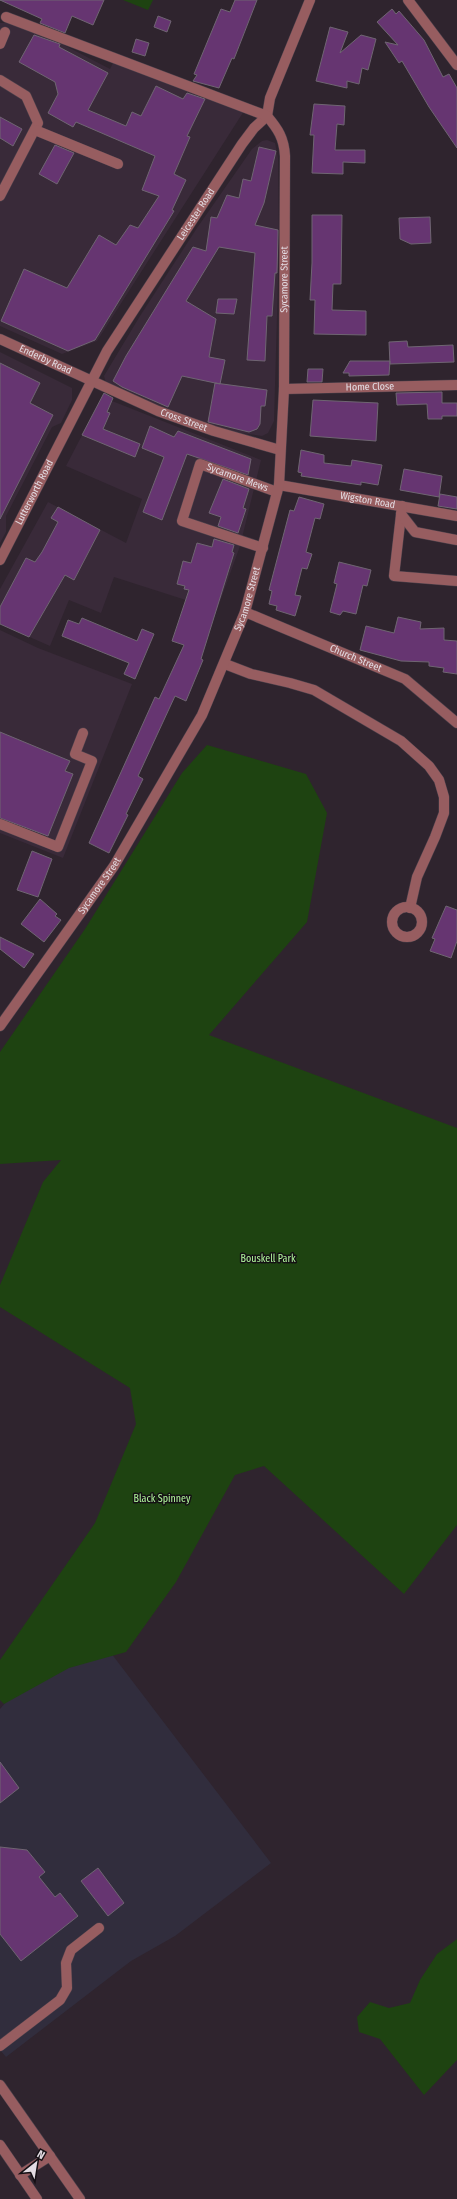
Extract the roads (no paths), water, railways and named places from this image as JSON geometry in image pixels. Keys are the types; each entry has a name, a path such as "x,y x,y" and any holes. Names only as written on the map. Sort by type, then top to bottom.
{"street":[{"path":"6,17 267,116 270,98 310,0"},
{"path":"408,0 457,65"},
{"path":"0,44 5,32"},
{"path":"0,80 26,96 37,126 118,164"},
{"name":"Leicester Road","path":"70,426 107,351 229,164 254,128 267,116"},
{"name":"Sycamore Street","path":"0,1024 114,866 202,715 225,664 245,612 278,488 284,389 284,142 279,130 267,116"},
{"path":"0,196 37,126"},
{"name":"Enderby Road","path":"0,339 92,381"},
{"name":"Cross Street","path":"92,381 158,410 214,431 280,450"},
{"name":"Home Close","path":"284,389 457,385"},
{"name":"Lutterworth Road","path":"0,560 70,426"},
{"name":"Sycamore Mews","path":"263,548 182,521 200,464 278,488"},
{"name":"Wigston Road","path":"278,488 402,510 457,516"},
{"path":"402,510 415,532 457,540"},
{"path":"402,510 394,576 457,581"},
{"name":"Church Street","path":"245,612 405,679 457,723"},
{"path":"225,664 251,674 314,690 401,741 429,766 439,780 444,797 444,813 436,837 417,877 410,908"},
{"path":"0,824 58,847 92,761 75,754 83,733"},
{"path":"0,2046 60,2000 67,1988 66,1962 70,1950 99,1928"},
{"path":"0,2085 80,2199"},
{"path":"0,2145 37,2199"},
{"path":"20,2175 50,2156"}],"park label":[{"name":"Bouskell Park","path":"268,1259"},
{"name":"Black Spinney","path":"162,1499"}]}
